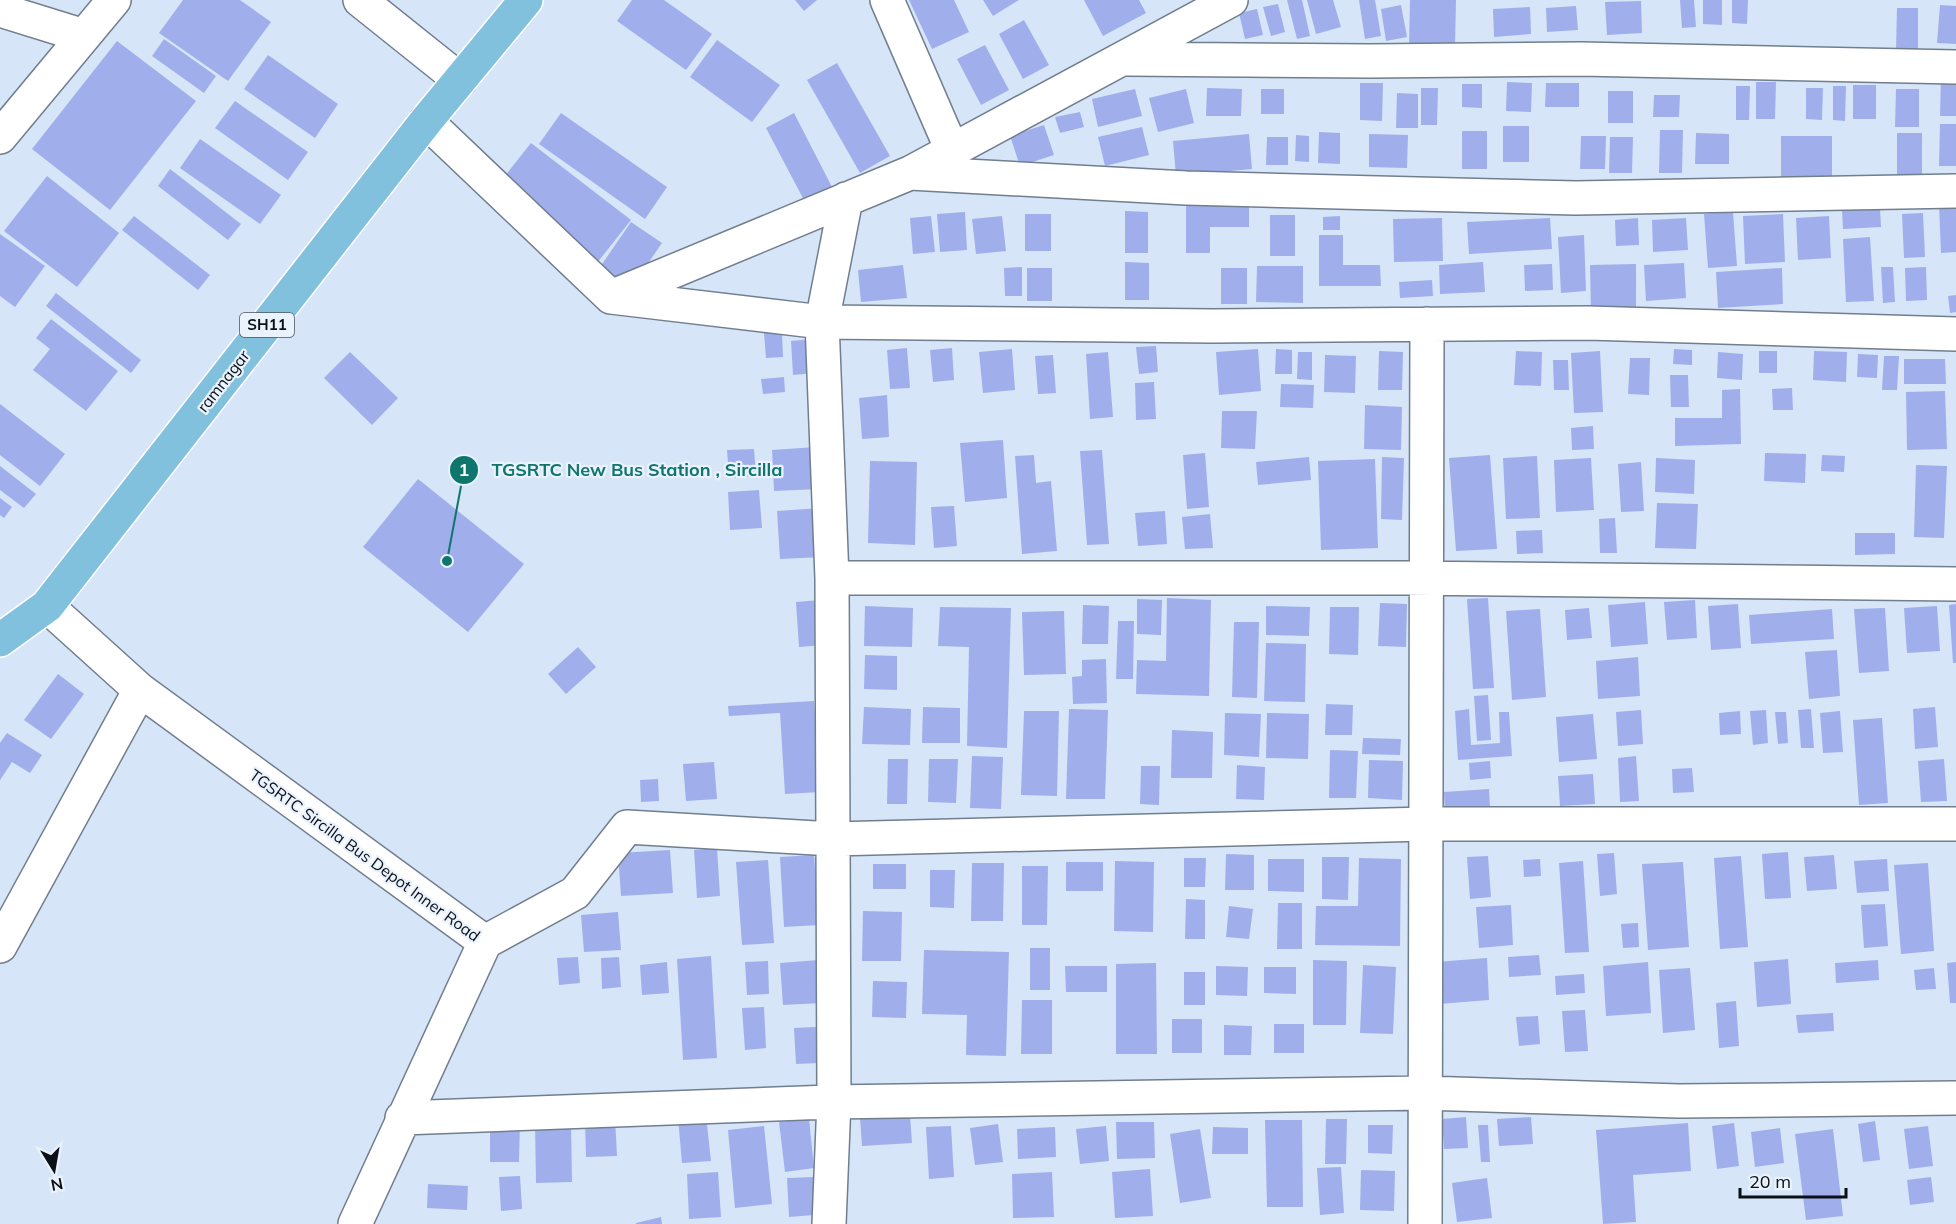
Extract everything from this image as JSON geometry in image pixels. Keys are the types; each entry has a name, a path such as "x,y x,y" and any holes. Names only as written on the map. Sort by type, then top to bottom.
{"main road":[{"name":"ramnagar","path":"0,640 47,606 426,121 526,0"}],"street":[{"path":"0,137 114,0"},
{"path":"360,0 460,80"},
{"path":"887,0 951,150"},
{"path":"610,297 910,173 1231,0"},
{"path":"0,10 84,36"},
{"path":"1124,58 1370,61 1581,59 1956,67"},
{"path":"426,121 610,297 822,322 1201,326 1588,323 1956,334"},
{"path":"910,173 1186,188 1576,198 1956,191"},
{"path":"829,1224 834,1101 832,578 822,322 846,199"},
{"path":"1425,1224 1426,324"},
{"path":"832,578 1426,578 1956,584"},
{"name":"TGSRTC Sircilla Bus Depot Inner Road","path":"47,606 140,690 485,942 355,1224"},
{"path":"0,946 140,690"},
{"path":"485,942 575,893 627,827 833,838 1426,824 1956,825"},
{"path":"402,1118 834,1101 1425,1093 1679,1101 1956,1098"}],"building":[{"path":"183,0 240,0 271,22 228,81 159,33"},
{"path":"632,0 664,0 712,34 686,70 617,21"},
{"path":"795,0 817,0 804,11"},
{"path":"909,0 954,0 969,32 932,49"},
{"path":"983,0 1019,0 993,16"},
{"path":"1084,0 1139,0 1146,13 1103,36"},
{"path":"1287,0 1302,0 1310,36 1297,39"},
{"path":"1307,0 1333,0 1341,27 1316,34"},
{"path":"1359,0 1375,0 1381,36 1365,39"},
{"path":"1410,0 1456,0 1455,46 1409,48"},
{"path":"1680,0 1694,0 1696,27 1682,28"},
{"path":"1703,0 1722,0 1722,25 1703,24"},
{"path":"1732,0 1748,0 1747,24 1732,23"},
{"path":"1641,1 1642,33 1607,35 1605,2"},
{"path":"1278,4 1285,32 1271,36 1263,7"},
{"path":"1401,5 1407,37 1386,41 1381,9"},
{"path":"1940,5 1956,6 1956,44 1937,43"},
{"path":"1576,6 1578,30 1547,32 1546,8"},
{"path":"1530,7 1531,34 1494,37 1493,9"},
{"path":"1897,8 1918,8 1918,49 1896,49"},
{"path":"1257,9 1263,35 1245,39 1239,13"},
{"path":"1024,20 1049,65 1023,79 999,34"},
{"path":"164,39 216,76 204,93 152,56"},
{"path":"717,40 780,85 752,122 690,77"},
{"path":"117,41 196,101 110,210 32,149"},
{"path":"985,45 1009,90 981,105 957,59"},
{"path":"268,55 338,104 315,138 244,89"},
{"path":"837,63 890,156 860,173 807,80"},
{"path":"1941,76 1956,76 1956,116 1940,116"},
{"path":"1507,82 1532,83 1531,112 1506,111"},
{"path":"1756,82 1776,82 1775,119 1756,119"},
{"path":"1360,83 1383,83 1382,121 1360,120"},
{"path":"1546,83 1579,83 1579,107 1545,107"},
{"path":"1462,84 1482,84 1482,108 1462,107"},
{"path":"1853,85 1876,85 1876,119 1853,119"},
{"path":"1736,86 1750,86 1749,120 1736,120"},
{"path":"1833,86 1846,86 1845,121 1833,120"},
{"path":"1207,88 1242,89 1241,116 1206,116"},
{"path":"1421,88 1438,88 1437,125 1421,125"},
{"path":"1806,88 1823,88 1822,120 1806,119"},
{"path":"1135,89 1142,116 1098,127 1092,99"},
{"path":"1186,89 1194,123 1158,132 1149,98"},
{"path":"1261,89 1284,89 1284,114 1261,114"},
{"path":"1896,89 1919,89 1919,127 1895,127"},
{"path":"1608,91 1633,91 1633,123 1608,123"},
{"path":"1397,93 1418,94 1418,128 1396,128"},
{"path":"1654,95 1680,95 1679,117 1653,117"},
{"path":"235,101 308,152 288,180 215,128"},
{"path":"1080,112 1084,127 1060,133 1055,117"},
{"path":"561,113 667,187 645,219 539,144"},
{"path":"794,113 833,189 805,202 766,128"},
{"path":"1940,124 1956,124 1956,166 1939,166"},
{"path":"1044,125 1054,155 1020,166 1010,136"},
{"path":"1503,126 1529,126 1529,162 1503,162"},
{"path":"1142,127 1149,155 1105,166 1098,137"},
{"path":"1660,130 1683,130 1682,173 1659,173"},
{"path":"1462,131 1487,131 1487,169 1462,169"},
{"path":"1319,132 1340,133 1340,164 1318,163"},
{"path":"1696,133 1729,134 1729,164 1695,164"},
{"path":"1897,133 1922,133 1922,183 1897,182"},
{"path":"1249,134 1252,169 1176,176 1173,141"},
{"path":"1369,134 1408,135 1407,168 1369,167"},
{"path":"1296,135 1309,136 1309,162 1295,161"},
{"path":"1581,136 1606,136 1605,169 1580,169"},
{"path":"1781,136 1832,136 1832,179 1781,178"},
{"path":"1267,137 1288,137 1288,165 1266,165"},
{"path":"1610,137 1633,137 1632,173 1609,173"},
{"path":"200,139 281,195 260,224 180,168"},
{"path":"531,143 631,220 597,263 497,186"},
{"path":"170,169 241,224 228,240 158,186"},
{"path":"47,176 119,233 77,287 4,231"},
{"path":"1956,202 1956,252 1941,253 1939,204"},
{"path":"1186,205 1249,205 1249,227 1210,227 1210,253 1186,253"},
{"path":"1880,208 1881,227 1843,229 1842,210"},
{"path":"1125,211 1148,212 1148,253 1125,253"},
{"path":"965,212 967,250 940,252 937,214"},
{"path":"1733,212 1737,266 1708,268 1704,214"},
{"path":"1923,213 1925,257 1904,258 1902,214"},
{"path":"1025,214 1051,214 1051,251 1025,251"},
{"path":"1783,214 1785,262 1745,264 1743,216"},
{"path":"1270,215 1295,215 1295,256 1270,256"},
{"path":"134,216 210,275 198,290 122,230"},
{"path":"931,216 935,252 913,254 910,218"},
{"path":"1002,216 1006,251 976,254 972,219"},
{"path":"1340,216 1340,230 1323,230 1323,217"},
{"path":"1829,216 1831,258 1798,260 1796,218"},
{"path":"1442,218 1443,261 1394,262 1393,219"},
{"path":"1550,218 1552,249 1469,254 1467,222"},
{"path":"1638,218 1639,245 1616,246 1615,220"},
{"path":"1686,218 1688,250 1653,252 1652,220"},
{"path":"631,222 662,243 631,288 600,267"},
{"path":"0,234 45,266 15,307 0,296"},
{"path":"1319,235 1343,235 1343,265 1380,265 1381,286 1319,286"},
{"path":"1584,235 1586,291 1561,293 1558,237"},
{"path":"1870,237 1874,301 1846,302 1843,239"},
{"path":"1125,262 1149,263 1149,300 1125,300"},
{"path":"1483,262 1485,292 1440,294 1439,265"},
{"path":"1684,263 1686,298 1646,301 1644,265"},
{"path":"1552,264 1553,290 1525,291 1524,265"},
{"path":"1636,264 1636,313 1591,313 1590,265"},
{"path":"903,265 907,298 861,302 858,270"},
{"path":"1257,266 1303,266 1303,303 1256,302"},
{"path":"1022,267 1022,296 1005,296 1004,268"},
{"path":"1881,267 1893,267 1895,302 1883,303"},
{"path":"1926,267 1927,300 1906,301 1905,268"},
{"path":"1027,268 1052,268 1052,301 1027,301"},
{"path":"1221,268 1247,268 1247,304 1221,304"},
{"path":"1782,268 1783,304 1718,308 1716,272"},
{"path":"1432,280 1433,296 1400,298 1399,282"},
{"path":"56,293 141,360 131,373 46,306"},
{"path":"1956,295 1956,312 1950,313 1948,296"},
{"path":"51,319 118,371 86,411 33,370 50,349 36,338"},
{"path":"782,332 783,357 766,358 764,333"},
{"path":"813,339 815,373 793,375 791,341"},
{"path":"1156,346 1158,372 1139,374 1136,347"},
{"path":"907,348 910,388 890,389 887,350"},
{"path":"952,348 954,380 933,382 930,350"},
{"path":"1012,349 1015,390 983,393 979,352"},
{"path":"1258,349 1261,391 1219,395 1216,352"},
{"path":"1276,349 1292,350 1292,374 1275,374"},
{"path":"1674,349 1692,350 1692,365 1673,364"},
{"path":"1379,351 1403,352 1402,390 1378,390"},
{"path":"1516,351 1542,352 1541,386 1514,385"},
{"path":"1600,351 1603,412 1574,413 1571,353"},
{"path":"1759,351 1777,351 1777,373 1759,373"},
{"path":"1814,351 1847,352 1846,382 1813,380"},
{"path":"350,352 398,398 372,425 324,378"},
{"path":"1108,352 1113,417 1090,419 1086,354"},
{"path":"1298,352 1312,352 1312,380 1297,379"},
{"path":"1718,352 1743,354 1742,380 1717,378"},
{"path":"1858,354 1878,355 1877,378 1857,377"},
{"path":"1053,355 1056,393 1038,394 1035,356"},
{"path":"1325,355 1356,356 1355,393 1324,392"},
{"path":"1884,356 1899,356 1897,390 1882,390"},
{"path":"1630,358 1650,358 1649,395 1628,394"},
{"path":"1904,359 1945,359 1946,384 1904,384"},
{"path":"1553,360 1568,360 1569,390 1554,390"},
{"path":"1670,375 1688,375 1689,407 1671,407"},
{"path":"784,377 785,392 763,394 761,379"},
{"path":"1154,382 1156,419 1136,420 1135,383"},
{"path":"1281,384 1314,385 1313,408 1280,407"},
{"path":"1792,388 1793,410 1773,410 1772,389"},
{"path":"1740,389 1741,444 1675,446 1675,418 1722,418 1722,390"},
{"path":"1945,391 1947,449 1907,450 1906,392"},
{"path":"887,395 889,437 862,439 859,398"},
{"path":"0,404 65,454 40,486 0,455"},
{"path":"1365,405 1402,407 1401,450 1364,449"},
{"path":"1222,411 1257,411 1255,449 1221,448"},
{"path":"1593,426 1594,449 1572,450 1571,428"},
{"path":"1003,440 1007,498 965,502 960,443"},
{"path":"816,447 819,489 774,491 772,450"},
{"path":"754,449 756,476 729,478 727,450"},
{"path":"1102,450 1109,544 1087,545 1080,451"},
{"path":"1205,453 1209,507 1187,509 1183,455"},
{"path":"1765,453 1806,454 1805,483 1764,481"},
{"path":"1034,455 1036,483 1051,481 1057,551 1022,554 1015,456"},
{"path":"1490,455 1497,549 1456,551 1449,458"},
{"path":"1822,455 1845,456 1844,472 1821,471"},
{"path":"1537,456 1540,518 1506,519 1503,458"},
{"path":"1309,457 1311,480 1258,485 1256,462"},
{"path":"1382,457 1404,458 1402,520 1381,519"},
{"path":"1591,458 1594,510 1556,512 1554,460"},
{"path":"1656,458 1695,460 1694,494 1655,492"},
{"path":"1375,459 1378,548 1321,550 1318,461"},
{"path":"870,461 917,462 915,545 868,543"},
{"path":"1641,462 1644,511 1621,512 1618,464"},
{"path":"1916,465 1947,466 1944,538 1914,537"},
{"path":"0,466 36,494 24,508 0,490"},
{"path":"418,479 524,564 468,632 363,547"},
{"path":"759,490 762,528 730,530 728,492"},
{"path":"0,498 12,507 4,518 0,515"},
{"path":"1657,503 1698,504 1696,549 1655,548"},
{"path":"954,506 957,546 934,548 931,507"},
{"path":"821,508 824,557 780,559 777,511"},
{"path":"1165,511 1167,544 1138,546 1135,513"},
{"path":"1210,514 1213,548 1185,549 1182,517"},
{"path":"1615,518 1617,553 1600,553 1599,519"},
{"path":"1542,530 1543,553 1517,554 1516,531"},
{"path":"1855,533 1895,533 1895,554 1855,555"},
{"path":"1167,598 1211,600 1209,696 1136,694 1137,660 1166,661"},
{"path":"1488,598 1494,688 1473,689 1467,599"},
{"path":"1137,599 1162,600 1161,635 1137,634"},
{"path":"820,600 823,645 799,647 796,602"},
{"path":"1695,600 1697,638 1667,640 1664,602"},
{"path":"1645,602 1648,644 1611,647 1608,605"},
{"path":"1380,603 1407,604 1406,647 1378,646"},
{"path":"1738,604 1741,648 1711,650 1708,606"},
{"path":"1956,604 1956,663 1953,663 1949,605"},
{"path":"1083,605 1109,606 1108,644 1082,644"},
{"path":"865,606 913,608 912,647 864,646"},
{"path":"1266,606 1310,607 1309,636 1266,635"},
{"path":"1937,606 1940,651 1907,653 1904,608"},
{"path":"940,607 1011,608 1007,748 967,746 969,647 938,646"},
{"path":"1330,607 1359,607 1358,655 1329,654"},
{"path":"1589,608 1592,638 1567,640 1565,610"},
{"path":"1885,608 1889,671 1859,673 1854,609"},
{"path":"1540,609 1546,697 1512,700 1506,611"},
{"path":"1832,609 1834,639 1751,644 1749,615"},
{"path":"1064,611 1066,674 1024,675 1022,612"},
{"path":"1118,621 1134,621 1133,679 1116,679"},
{"path":"1234,622 1259,622 1257,698 1232,697"},
{"path":"1266,643 1306,644 1305,702 1264,701"},
{"path":"578,647 596,667 566,694 548,674"},
{"path":"1837,650 1840,696 1809,699 1805,652"},
{"path":"865,655 897,656 897,690 864,689"},
{"path":"1638,657 1640,696 1598,699 1596,661"},
{"path":"1106,659 1107,703 1073,704 1072,677 1082,676 1082,660"},
{"path":"58,674 84,694 51,739 24,720"},
{"path":"1488,695 1491,740 1477,741 1474,696"},
{"path":"814,701 820,792 785,794 780,713 729,716 728,706"},
{"path":"1326,704 1353,705 1352,735 1325,735"},
{"path":"864,707 911,709 910,745 862,744"},
{"path":"923,707 960,708 960,743 922,743"},
{"path":"1935,707 1938,747 1915,749 1913,709"},
{"path":"1069,709 1108,710 1105,799 1066,799"},
{"path":"1469,709 1471,745 1500,743 1499,712 1509,712 1512,756 1458,760 1455,711"},
{"path":"1811,709 1814,748 1801,748 1798,710"},
{"path":"1641,710 1643,744 1618,746 1616,712"},
{"path":"1766,710 1768,743 1753,745 1750,711"},
{"path":"1024,711 1059,711 1057,796 1021,795"},
{"path":"1740,711 1741,734 1720,735 1719,713"},
{"path":"1840,711 1843,752 1823,753 1820,713"},
{"path":"1775,712 1786,712 1788,743 1778,744"},
{"path":"1225,713 1261,714 1259,757 1224,755"},
{"path":"1267,713 1309,714 1308,759 1266,758"},
{"path":"1593,714 1597,759 1559,762 1556,717"},
{"path":"1882,718 1888,803 1859,805 1853,720"},
{"path":"1172,730 1213,732 1212,778 1171,778"},
{"path":"7,733 42,755 30,773 12,762 0,780 0,743"},
{"path":"1363,738 1401,739 1400,755 1362,754"},
{"path":"1330,750 1358,751 1356,798 1329,798"},
{"path":"972,756 1003,757 1001,809 970,808"},
{"path":"1636,756 1639,801 1620,802 1618,758"},
{"path":"888,759 908,759 907,804 887,804"},
{"path":"929,759 958,759 956,803 928,802"},
{"path":"1944,759 1947,801 1921,802 1918,761"},
{"path":"1369,760 1403,761 1402,800 1368,798"},
{"path":"1490,761 1491,778 1470,780 1469,763"},
{"path":"714,762 717,799 686,801 683,764"},
{"path":"1237,765 1265,767 1264,800 1236,799"},
{"path":"1141,766 1160,766 1159,805 1140,804"},
{"path":"1692,768 1694,792 1673,793 1672,769"},
{"path":"1593,774 1595,804 1560,806 1558,776"},
{"path":"658,779 659,801 641,802 640,780"},
{"path":"1489,789 1490,808 1445,812 1444,792"},
{"path":"717,848 720,896 697,898 694,850"},
{"path":"670,850 673,893 621,896 618,853"},
{"path":"1788,852 1791,898 1765,899 1762,854"},
{"path":"1614,853 1617,894 1600,896 1597,854"},
{"path":"1226,854 1254,855 1254,890 1225,890"},
{"path":"814,855 819,925 784,927 780,857"},
{"path":"1834,855 1837,889 1807,891 1804,857"},
{"path":"1488,856 1491,897 1470,899 1467,857"},
{"path":"1741,856 1748,947 1720,949 1714,858"},
{"path":"1322,857 1349,857 1348,900 1322,899"},
{"path":"1184,858 1206,858 1205,887 1184,887"},
{"path":"1359,858 1401,859 1400,946 1315,945 1316,906 1358,906"},
{"path":"1268,859 1304,859 1304,892 1268,891"},
{"path":"1540,859 1541,876 1524,877 1523,860"},
{"path":"1887,859 1889,891 1857,893 1854,861"},
{"path":"768,860 774,943 742,945 736,862"},
{"path":"1115,861 1154,862 1153,932 1114,931"},
{"path":"1583,861 1589,952 1565,953 1559,863"},
{"path":"1066,862 1103,862 1103,891 1066,891"},
{"path":"1683,862 1689,947 1648,950 1642,864"},
{"path":"972,863 1004,863 1003,921 971,921"},
{"path":"1928,863 1934,951 1901,954 1894,865"},
{"path":"873,864 906,864 906,889 873,889"},
{"path":"1022,866 1048,866 1047,925 1022,925"},
{"path":"930,870 955,870 954,908 930,907"},
{"path":"1186,899 1205,900 1205,939 1185,939"},
{"path":"1278,903 1302,903 1302,949 1277,949"},
{"path":"1885,904 1888,946 1864,948 1861,905"},
{"path":"1511,905 1513,945 1479,948 1476,907"},
{"path":"1229,906 1253,909 1249,939 1226,937"},
{"path":"863,911 902,912 901,961 862,961"},
{"path":"618,912 621,950 584,952 581,915"},
{"path":"1638,923 1639,947 1623,948 1621,924"},
{"path":"1030,948 1050,948 1050,990 1030,990"},
{"path":"924,950 1009,952 1006,1056 966,1055 967,1015 922,1014"},
{"path":"1539,955 1541,975 1509,977 1508,957"},
{"path":"711,956 717,1058 683,1060 677,959"},
{"path":"578,957 580,983 559,985 557,958"},
{"path":"619,957 621,987 602,989 601,958"},
{"path":"1487,958 1489,1000 1439,1004 1436,962"},
{"path":"1788,959 1791,1004 1757,1007 1754,962"},
{"path":"819,960 822,1003 783,1005 780,963"},
{"path":"1313,960 1347,961 1346,1025 1313,1025"},
{"path":"1878,960 1879,980 1836,983 1835,963"},
{"path":"768,961 769,994 747,995 745,962"},
{"path":"667,962 669,993 642,995 640,965"},
{"path":"1648,962 1651,1013 1606,1016 1603,966"},
{"path":"1956,962 1956,1003 1950,1003 1947,963"},
{"path":"1156,963 1157,1054 1116,1054 1116,964"},
{"path":"1363,965 1396,967 1393,1034 1360,1033"},
{"path":"1065,966 1107,966 1107,992 1066,992"},
{"path":"1216,966 1248,967 1247,996 1216,995"},
{"path":"1264,967 1296,967 1296,994 1264,993"},
{"path":"1690,968 1695,1030 1663,1033 1659,970"},
{"path":"1934,968 1936,989 1916,990 1914,970"},
{"path":"1184,972 1205,972 1205,1005 1184,1005"},
{"path":"1584,974 1585,993 1556,995 1555,976"},
{"path":"873,981 907,982 906,1018 872,1017"},
{"path":"1022,1000 1052,1000 1052,1054 1021,1054"},
{"path":"1736,1001 1739,1046 1719,1048 1716,1003"},
{"path":"764,1007 766,1048 745,1050 742,1008"},
{"path":"1585,1010 1588,1051 1565,1052 1562,1011"},
{"path":"1833,1013 1834,1031 1798,1033 1796,1015"},
{"path":"1538,1016 1540,1044 1519,1046 1516,1017"},
{"path":"1172,1019 1202,1019 1202,1053 1172,1053"},
{"path":"1274,1024 1304,1024 1304,1053 1274,1053"},
{"path":"1224,1025 1252,1026 1251,1055 1224,1055"},
{"path":"816,1027 819,1063 796,1064 794,1028"},
{"path":"706,1115 711,1161 682,1163 678,1118"},
{"path":"910,1115 912,1143 862,1146 860,1118"},
{"path":"1466,1117 1468,1148 1444,1149 1442,1119"},
{"path":"1531,1117 1533,1144 1499,1146 1497,1119"},
{"path":"615,1118 617,1156 586,1157 585,1119"},
{"path":"809,1119 814,1168 785,1172 779,1122"},
{"path":"1326,1119 1347,1119 1346,1164 1325,1164"},
{"path":"1265,1120 1302,1120 1303,1207 1267,1207"},
{"path":"490,1121 520,1121 519,1162 490,1162"},
{"path":"1875,1121 1880,1160 1863,1162 1858,1124"},
{"path":"571,1122 572,1182 536,1183 535,1123"},
{"path":"1116,1122 1154,1122 1155,1158 1117,1159"},
{"path":"1688,1123 1691,1171 1633,1175 1636,1222 1603,1224 1596,1130"},
{"path":"1734,1123 1739,1166 1717,1169 1712,1126"},
{"path":"998,1124 1003,1162 975,1165 970,1128"},
{"path":"1368,1125 1393,1125 1392,1154 1368,1153"},
{"path":"1478,1125 1488,1125 1490,1162 1481,1162"},
{"path":"764,1126 772,1204 735,1208 728,1130"},
{"path":"951,1126 954,1177 929,1179 926,1127"},
{"path":"1106,1126 1109,1161 1080,1164 1076,1129"},
{"path":"1928,1126 1933,1166 1909,1169 1904,1129"},
{"path":"1055,1127 1056,1157 1018,1159 1017,1129"},
{"path":"1213,1127 1248,1128 1248,1154 1212,1154"},
{"path":"1780,1128 1784,1163 1755,1167 1751,1132"},
{"path":"1200,1129 1211,1198 1180,1203 1170,1134"},
{"path":"1833,1129 1843,1216 1806,1220 1795,1134"},
{"path":"1341,1167 1344,1213 1320,1215 1317,1168"},
{"path":"1150,1169 1153,1216 1115,1218 1112,1172"},
{"path":"1361,1170 1395,1171 1394,1211 1360,1210"},
{"path":"718,1172 721,1217 689,1219 687,1174"},
{"path":"1052,1172 1054,1217 1013,1218 1012,1174"},
{"path":"520,1176 522,1209 501,1211 499,1177"},
{"path":"813,1177 814,1215 789,1217 787,1178"},
{"path":"1931,1177 1934,1202 1910,1205 1907,1180"},
{"path":"1487,1178 1492,1218 1457,1222 1452,1183"},
{"path":"428,1184 468,1186 467,1210 427,1208"},
{"path":"661,1217 662,1224 636,1224 636,1223"}],"place":[{"name":"TGSRTC New Bus Station , Sircilla","path":"447,561"}]}
